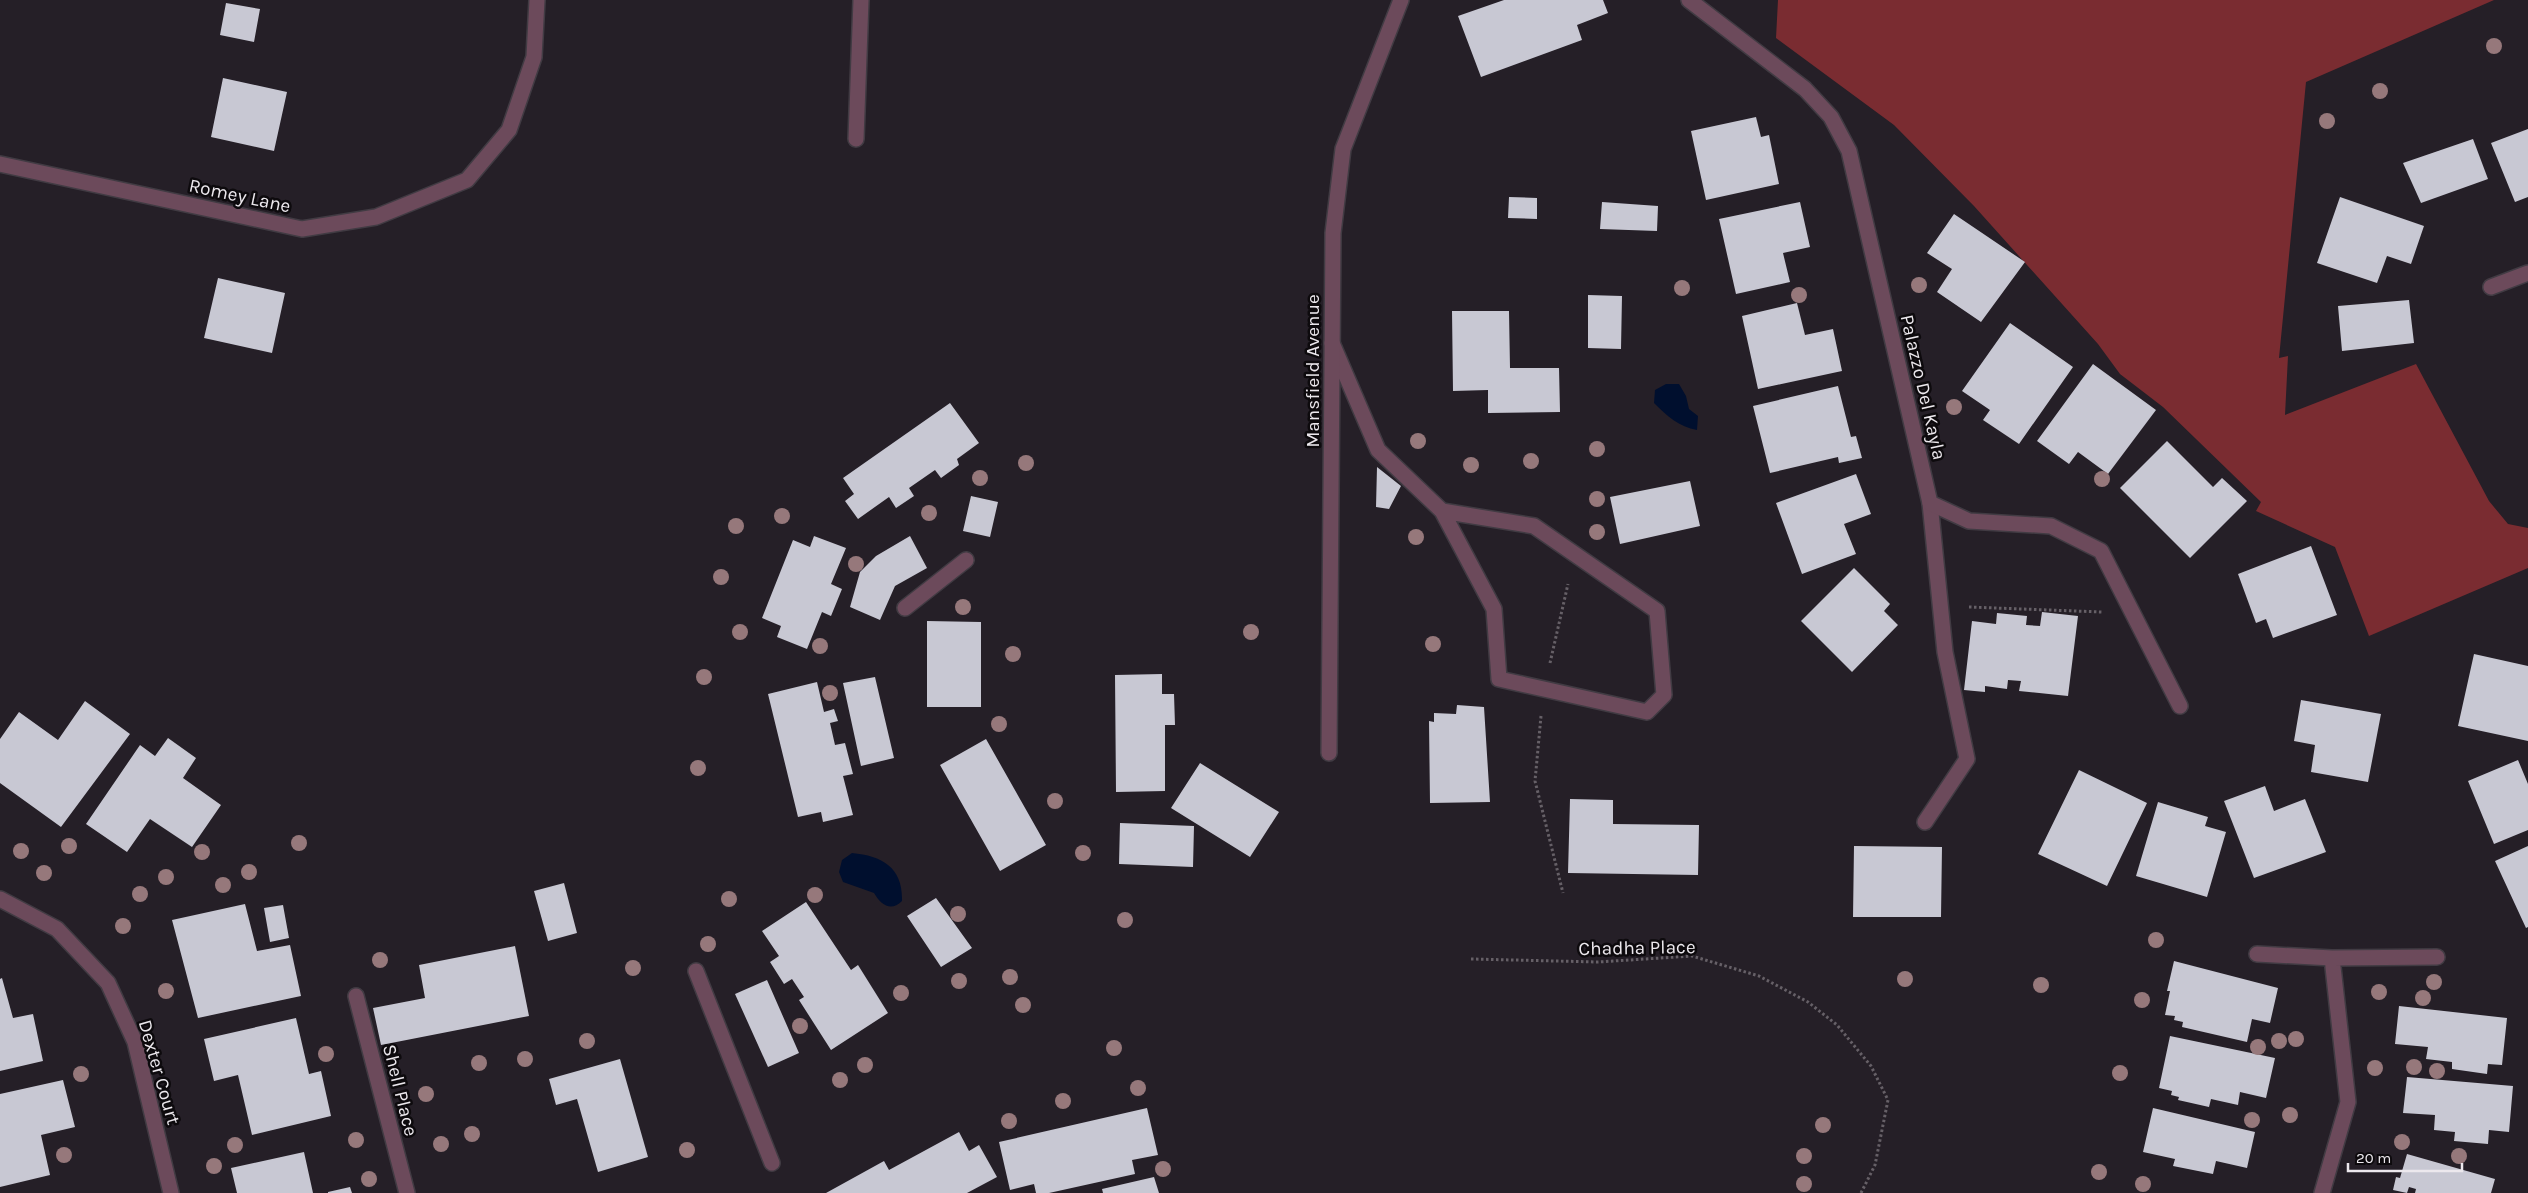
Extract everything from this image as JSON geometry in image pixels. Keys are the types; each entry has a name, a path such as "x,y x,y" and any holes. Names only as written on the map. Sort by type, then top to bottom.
{"street":[{"name":"Romey Lane","path":"0,164 302,229 376,217 467,180 509,130 534,56 537,0"},
{"path":"856,139 861,0"},
{"name":"Mansfield Avenue","path":"1329,753 1333,233 1343,149 1401,0"},
{"name":"Palazzo Del Kayla","path":"1689,0 1805,89 1831,117 1849,151 1930,503 1945,652 1967,758 1925,822"},
{"path":"2492,287 2528,273"},
{"path":"1332,343 1378,450 1442,510 1494,609 1499,679 1647,712 1664,695 1657,611 1534,526 1442,510"},
{"path":"1930,503 1969,521 2051,526 2101,551 2180,706"},
{"path":"905,608 966,560"},
{"name":"Dexter Court","path":"0,900 57,929 108,983 135,1042 171,1193"},
{"path":"2257,954 2332,958 2437,957"},
{"path":"2322,1193 2348,1102 2332,958"},
{"path":"696,971 772,1163"},
{"name":"Shell Place","path":"356,996 407,1193"}],"path":[{"path":"1562,892 1535,780 1544,689 1574,554"},
{"path":"1941,606 2132,614"},
{"name":"Chadha Place","path":"1471,959 1598,962 1692,956 1759,976 1808,1002 1837,1025 1871,1066 1888,1100 1876,1165 1861,1193"}],"shaded area":[{"path":"1778,0 2494,0 2306,82 2279,358 2288,356 2285,415 2416,364 2489,501 2508,524 2528,528 2528,568 2369,636 2335,547 2256,511 2261,502 2163,407 2120,374 2098,344 1974,206 1894,125 1776,38"}],"water":[{"path":"1666,384 1679,384 1686,396 1689,409 1698,416 1697,430 1674,420 1654,403 1655,390"},
{"path":"852,853 873,857 889,866 899,880 902,901 894,906 886,906 874,893 843,882 839,872 842,860"}],"building":[{"path":"1504,0 1603,0 1608,13 1577,25 1582,40 1481,77 1458,16"},
{"path":"226,3 260,9 254,42 220,35"},
{"path":"223,78 287,92 274,151 211,137"},
{"path":"1756,117 1761,137 1769,135 1779,184 1706,200 1691,131"},
{"path":"2528,129 2528,197 2515,202 2491,143"},
{"path":"2473,139 2488,179 2421,203 2403,163"},
{"path":"1509,197 1537,198 1537,219 1508,218"},
{"path":"2340,197 2424,226 2411,264 2387,256 2377,283 2317,263"},
{"path":"1602,202 1658,206 1657,231 1600,229"},
{"path":"1800,202 1810,247 1783,253 1790,282 1736,294 1719,219"},
{"path":"1954,214 2025,262 1981,322 1937,292 1952,269 1927,253"},
{"path":"218,278 285,293 272,353 204,338"},
{"path":"1588,295 1622,296 1621,349 1588,348"},
{"path":"2409,300 2414,343 2342,351 2338,306"},
{"path":"1797,303 1805,335 1833,329 1842,371 1758,389 1742,316"},
{"path":"1452,311 1509,311 1510,368 1559,368 1560,412 1488,413 1488,390 1453,391"},
{"path":"2010,323 2073,367 2019,444 1983,420 1990,410 1962,391"},
{"path":"2093,364 2156,410 2108,474 2078,452 2069,464 2037,441"},
{"path":"1838,386 1851,437 1856,436 1862,458 1839,463 1838,457 1770,473 1753,406"},
{"path":"950,403 979,443 957,459 959,465 941,478 935,470 909,488 914,496 896,508 889,497 858,519 845,501 854,494 843,478"},
{"path":"2167,441 2213,487 2222,478 2247,501 2190,558 2120,488"},
{"path":"1377,467 1401,486 1389,509 1376,507"},
{"path":"1856,474 1871,514 1844,524 1856,554 1802,574 1776,503"},
{"path":"1690,481 1700,526 1620,544 1610,497"},
{"path":"971,496 998,502 990,537 963,531"},
{"path":"814,536 846,548 831,584 842,589 831,616 822,612 807,649 777,637 781,626 762,618 793,540 810,547"},
{"path":"910,536 927,568 895,586 880,620 850,607 860,572 876,556"},
{"path":"2311,546 2337,615 2273,638 2266,619 2256,623 2238,574"},
{"path":"1854,568 1890,604 1884,611 1898,625 1852,672 1801,621"},
{"path":"2042,612 2078,616 2068,696 2019,691 2021,681 2008,680 2007,689 1985,686 1985,692 1964,690 1972,621 1996,624 1997,613 2027,616 2026,625 2040,626"},
{"path":"927,621 981,622 981,707 927,707"},
{"path":"2474,654 2528,666 2528,741 2458,726"},
{"path":"1162,674 1162,694 1174,694 1175,725 1165,725 1165,791 1116,792 1115,675"},
{"path":"875,677 894,758 861,766 843,683"},
{"path":"817,682 824,712 834,709 838,721 830,723 835,745 845,743 853,774 843,776 853,815 823,822 821,812 798,817 768,694"},
{"path":"2301,700 2381,714 2368,782 2311,772 2315,745 2294,741"},
{"path":"85,701 130,734 61,827 0,783 0,739 19,712 58,740"},
{"path":"1457,705 1484,707 1490,802 1430,803 1429,721 1434,722 1434,713 1456,714"},
{"path":"168,738 196,758 183,778 221,805 192,847 150,819 127,852 86,824 140,745 155,756"},
{"path":"986,739 1046,845 1000,871 940,765"},
{"path":"2518,760 2528,784 2528,830 2494,844 2468,781"},
{"path":"1200,763 1279,812 1250,857 1171,808"},
{"path":"2079,770 2147,803 2107,886 2038,854"},
{"path":"2265,786 2274,811 2305,799 2326,852 2254,878 2224,801"},
{"path":"1570,799 1613,800 1613,824 1699,825 1698,875 1568,873"},
{"path":"2158,802 2208,817 2205,826 2226,832 2207,897 2136,876"},
{"path":"1120,823 1194,826 1193,867 1119,864"},
{"path":"1854,846 1942,847 1941,917 1853,917"},
{"path":"2528,846 2528,927 2526,928 2495,861"},
{"path":"564,883 577,933 548,941 534,891"},
{"path":"936,898 972,948 941,967 907,916"},
{"path":"806,902 851,970 858,965 888,1013 831,1050 799,1000 804,997 792,979 784,984 770,962 779,956 762,931"},
{"path":"245,904 257,951 290,945 301,996 198,1018 172,920"},
{"path":"283,905 289,938 270,942 264,908"},
{"path":"515,946 529,1016 381,1045 373,1008 425,998 419,965"},
{"path":"2174,961 2278,988 2270,1023 2252,1019 2247,1042 2182,1027 2183,1022 2174,1020 2175,1016 2165,1015 2170,991 2167,991"},
{"path":"2,978 13,1018 33,1014 43,1061 0,1071 0,979"},
{"path":"767,980 799,1053 768,1067 735,994"},
{"path":"2399,1006 2507,1018 2502,1065 2488,1064 2487,1074 2452,1069 2452,1062 2426,1059 2428,1047 2395,1044"},
{"path":"296,1018 309,1074 321,1071 331,1116 252,1135 238,1075 214,1081 204,1039"},
{"path":"2170,1036 2275,1058 2266,1098 2240,1092 2238,1105 2211,1099 2209,1107 2178,1100 2179,1097 2171,1095 2172,1091 2159,1088"},
{"path":"620,1059 648,1157 598,1172 577,1099 556,1105 549,1079"},
{"path":"2407,1077 2513,1086 2509,1132 2489,1130 2488,1144 2454,1141 2455,1132 2434,1130 2435,1115 2403,1113"},
{"path":"63,1080 75,1127 41,1135 50,1175 0,1187 0,1094"},
{"path":"1147,1108 1158,1155 1132,1160 1135,1174 1049,1193 1036,1193 1034,1184 1010,1190 999,1142"},
{"path":"2153,1108 2255,1132 2247,1168 2216,1161 2213,1174 2173,1166 2175,1159 2143,1152"},
{"path":"959,1132 969,1151 979,1145 997,1177 967,1193 826,1193 884,1161 889,1170"},
{"path":"304,1152 313,1193 237,1193 231,1168"},
{"path":"2407,1154 2495,1179 2491,1193 2415,1193 2416,1189 2409,1187 2407,1193 2393,1190 2396,1177 2400,1178"},
{"path":"1154,1177 1159,1193 1103,1193 1102,1189"},
{"path":"350,1187 352,1193 328,1193 328,1192"}]}
